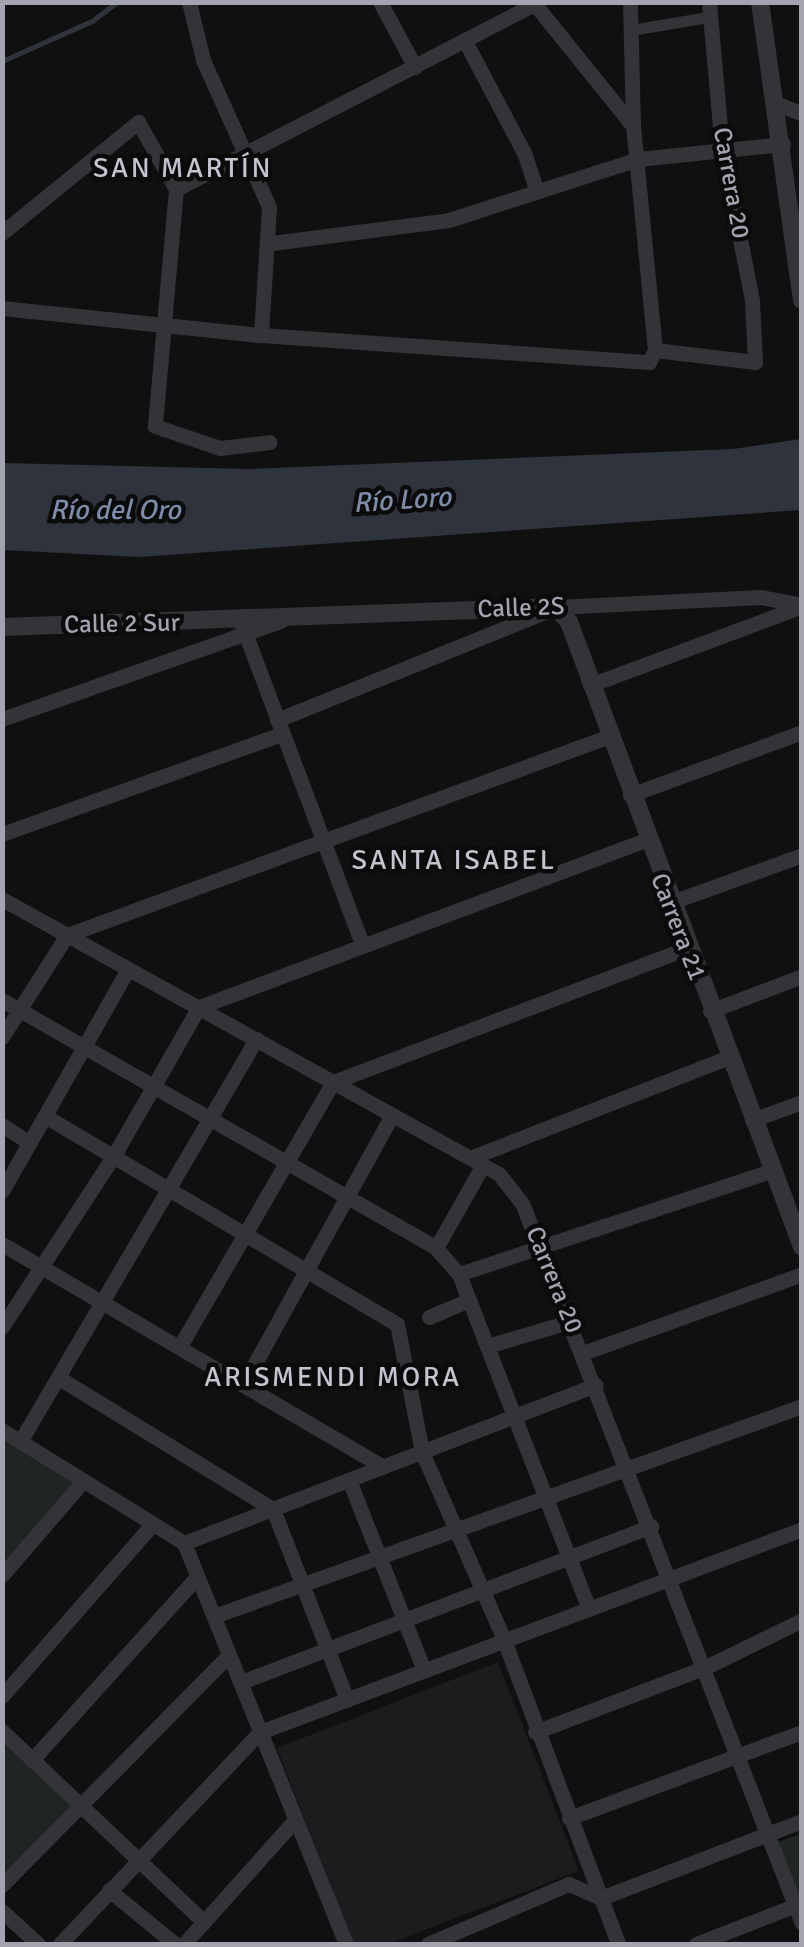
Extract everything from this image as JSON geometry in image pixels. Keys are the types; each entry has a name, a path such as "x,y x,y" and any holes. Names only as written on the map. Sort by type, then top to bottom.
{"street":[{"path":"189,2 203,60 269,206 272,244 261,335"},
{"path":"380,2 415,67"},
{"path":"2,308 261,335 652,356 633,126 630,2"},
{"path":"760,2 802,300"},
{"path":"176,189 535,3 633,126"},
{"path":"630,30 708,10"},
{"name":"Carrera 20","path":"652,356 755,362 752,300 722,149 708,10"},
{"path":"465,41 525,155 537,191"},
{"path":"774,102 802,114"},
{"path":"2,233 138,122 176,189 154,426 220,448 270,442"},
{"path":"272,244 448,220 638,159 783,144"},
{"name":"Calle 2S","path":"243,628 281,622 761,598 802,605"},
{"path":"590,685 802,605"},
{"path":"2,834 280,727 556,607"},
{"name":"Carrera 21","path":"556,607 569,622 607,736 771,1171 797,1220 802,1247"},
{"name":"Calle 2 Sur","path":"2,626 243,628"},
{"path":"2,718 243,628 362,944"},
{"path":"630,795 802,732"},
{"path":"2,1037 66,935 321,837 607,736"},
{"path":"2,1327 113,1157 199,1007 646,840"},
{"path":"670,903 802,855"},
{"name":"Carrera 20","path":"2,899 476,1161 522,1204 572,1320 771,1832 802,1923"},
{"path":"180,1346 333,1082 686,948"},
{"path":"2,1191 128,969"},
{"path":"710,1010 802,976"},
{"path":"2,1000 287,1158 436,1248 459,1274 588,1609"},
{"path":"21,1440 256,1039"},
{"path":"436,1248 476,1161 728,1058"},
{"path":"752,1120 802,1102"},
{"path":"243,1384 392,1114"},
{"path":"46,1116 397,1324 422,1452 504,1640 535,1732 618,1944"},
{"path":"2,1125 30,1143"},
{"path":"459,1274 771,1171"},
{"path":"2,1244 105,1299 382,1467"},
{"path":"584,1353 802,1274"},
{"path":"429,1317 469,1300"},
{"path":"487,1346 572,1320"},
{"path":"59,1378 272,1509 346,1700"},
{"path":"184,1543 596,1385"},
{"path":"214,1616 802,1406"},
{"path":"2,1430 184,1543 346,1944"},
{"path":"349,1480 424,1670"},
{"path":"2,1575 83,1481"},
{"path":"2,1696 151,1526"},
{"path":"241,1682 651,1526"},
{"path":"60,1944 260,1732 802,1529"},
{"path":"32,1760 197,1577"},
{"path":"535,1732 706,1668 802,1620"},
{"path":"2,1885 230,1655"},
{"path":"2,1730 136,1862 204,1922"},
{"path":"568,1818 802,1732"},
{"path":"184,1944 295,1820"},
{"path":"428,1944 569,1884 601,1898 802,1821"},
{"path":"109,1890 175,1944"},
{"path":"696,1944 796,1905"},
{"path":"2,1911 38,1944"}],"shaded area":[{"path":"3,1430 83,1481 3,1575"},
{"path":"498,1662 579,1871 388,1944 353,1944 277,1748"},
{"path":"2,1740 72,1806 2,1878"},
{"path":"801,1834 801,1906 775,1843"}],"water":[{"name":"Río del Oro","path":"801,439 801,510 139,557 3,550 3,463 249,469 733,449"}],"waterway":[{"path":"2,61 92,21 117,2"}],"district":[{"name":"SAN MARTÍN","path":"183,168"},
{"name":"SANTA ISABEL","path":"454,860"},
{"name":"ARISMENDI MORA","path":"333,1377"}],"water label":[{"name":"Río Loro","path":"402,500"}]}
